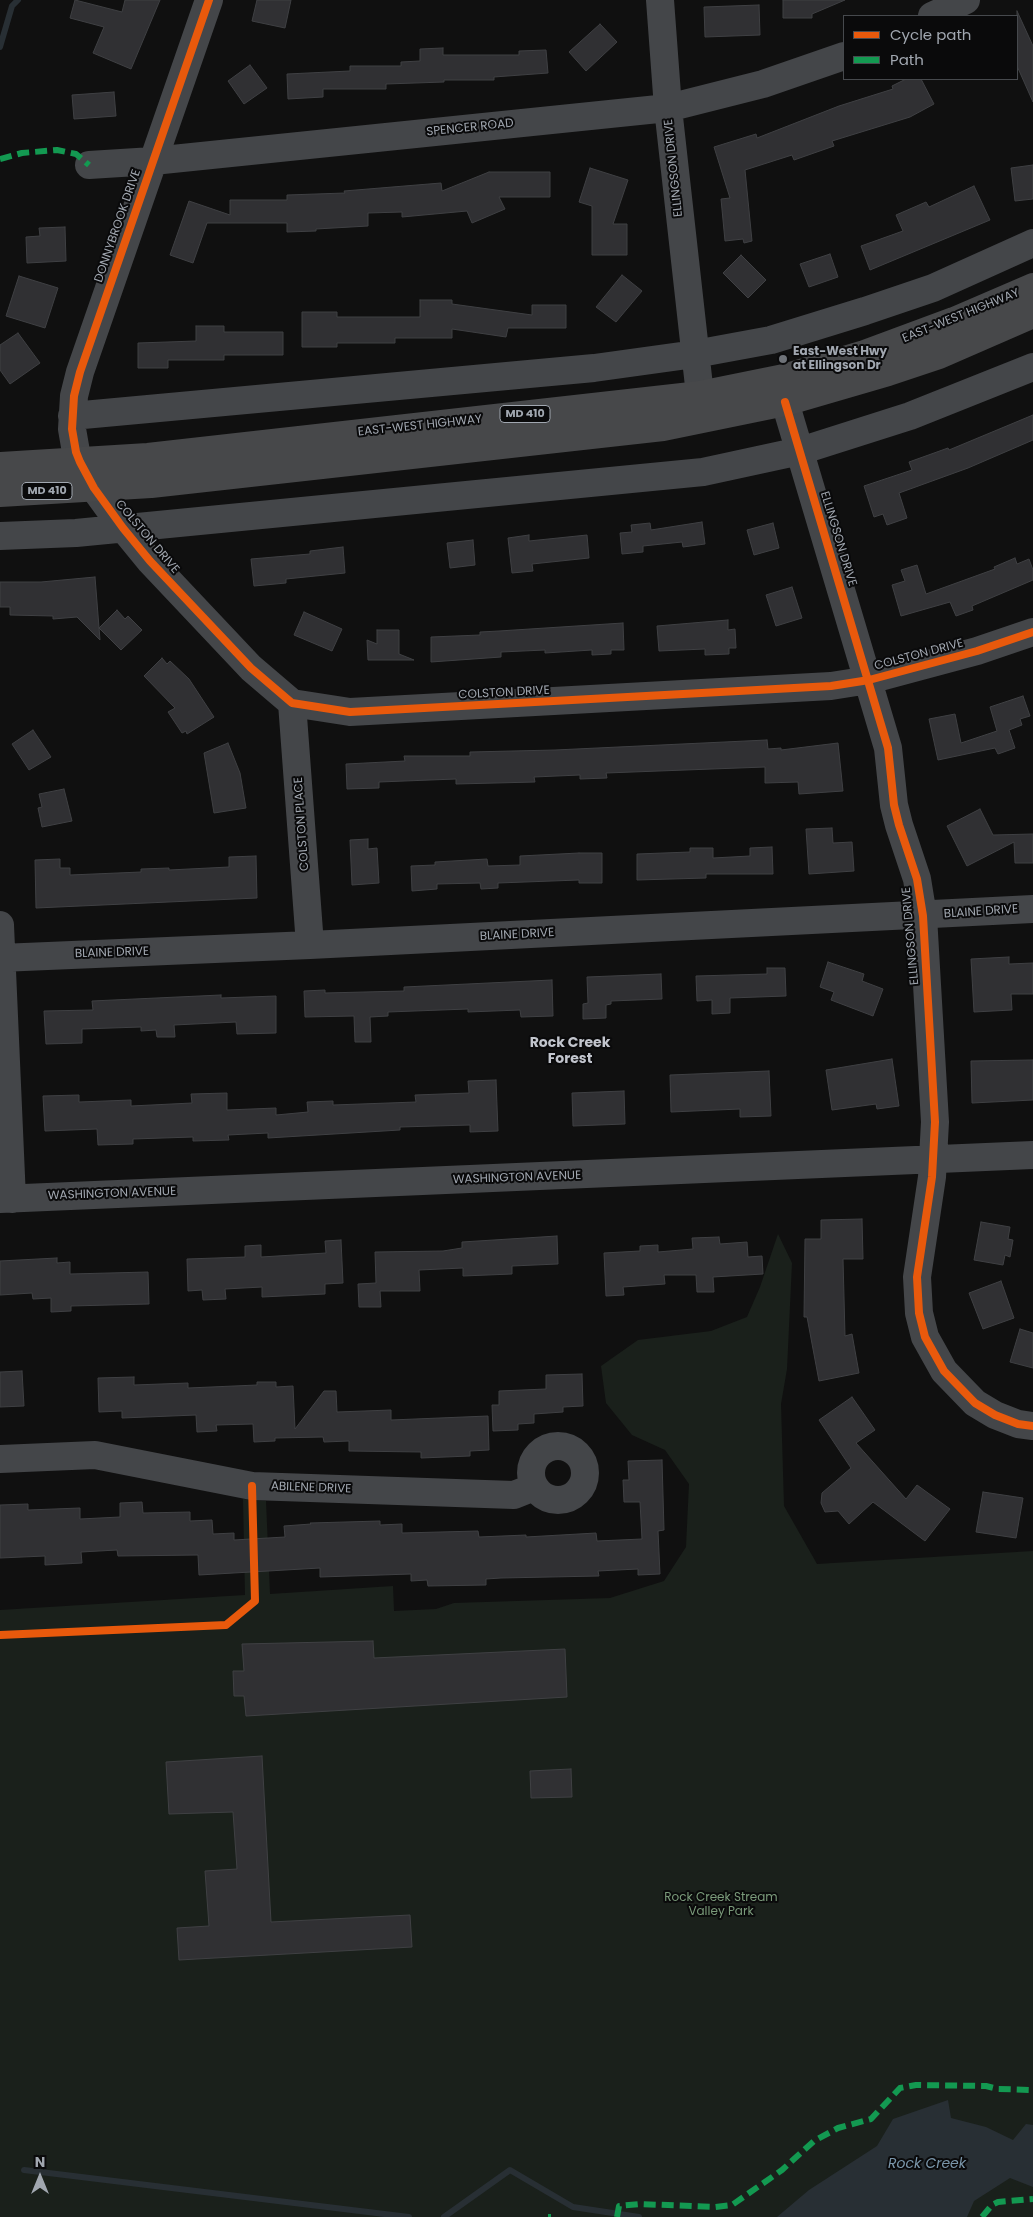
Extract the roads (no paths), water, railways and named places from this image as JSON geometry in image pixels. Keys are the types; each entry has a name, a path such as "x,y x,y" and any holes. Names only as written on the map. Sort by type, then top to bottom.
{"main road":[{"name":"EAST-WEST HIGHWAY","path":"0,466 148,457 700,395 784,378 866,354 954,321 1033,287"},
{"name":"EAST-WEST HIGHWAY","path":"0,493 151,484 663,427 785,402 939,355 1033,314"}],"street":[{"name":"DONNYBROOK DRIVE","path":"80,462 73,439 72,416 80,372 209,0"},
{"name":"ELLINGSON DRIVE","path":"660,0 668,108 700,395"},
{"path":"934,15 966,0"},
{"name":"SPENCER ROAD","path":"89,165 153,161 668,108 763,84 843,56"},
{"path":"72,416 584,369 694,354 771,340 865,311 933,288 1033,243"},
{"path":"0,536 76,533 703,472 800,451 910,416 1033,367"},
{"name":"ELLINGSON DRIVE","path":"785,402 888,748 899,825 917,879 923,916 936,1122 934,1161 917,1278 919,1313 925,1338 944,1371 975,1403 995,1415 1018,1424 1033,1426"},
{"name":"COLSTON DRIVE","path":"80,462 94,488 150,561 251,668 292,703 360,712 822,686 869,680 977,651 1033,632"},
{"name":"COLSTON PLACE","path":"292,703 310,945"},
{"name":"BLAINE DRIVE","path":"1,958 923,916 1033,909"},
{"path":"0,925 6,1199"},
{"name":"WASHINGTON AVENUE","path":"6,1199 934,1161 1033,1155"},
{"name":"ABILENE DRIVE","path":"0,1459 95,1455 252,1486 514,1496 534,1487"}],"water":[{"name":"Rock Creek","path":"948,2100 951,2118 986,2127 1013,2140 1026,2124 1033,2125 1033,2187 1010,2178 974,2201 967,2217 777,2217 809,2190 877,2146 893,2119"}],"waterway":[{"path":"0,47 12,6 18,0"},
{"path":"24,2170 409,2217"},
{"path":"444,2217 510,2170 573,2207 639,2217"}],"place":[{"name":"East-West Hwy at Ellingson Dr","path":"783,359"}],"district":[{"name":"Rock Creek Forest","path":"570,1052"}],"park label":[{"name":"Rock Creek Stream Valley Park","path":"721,1905"}]}
